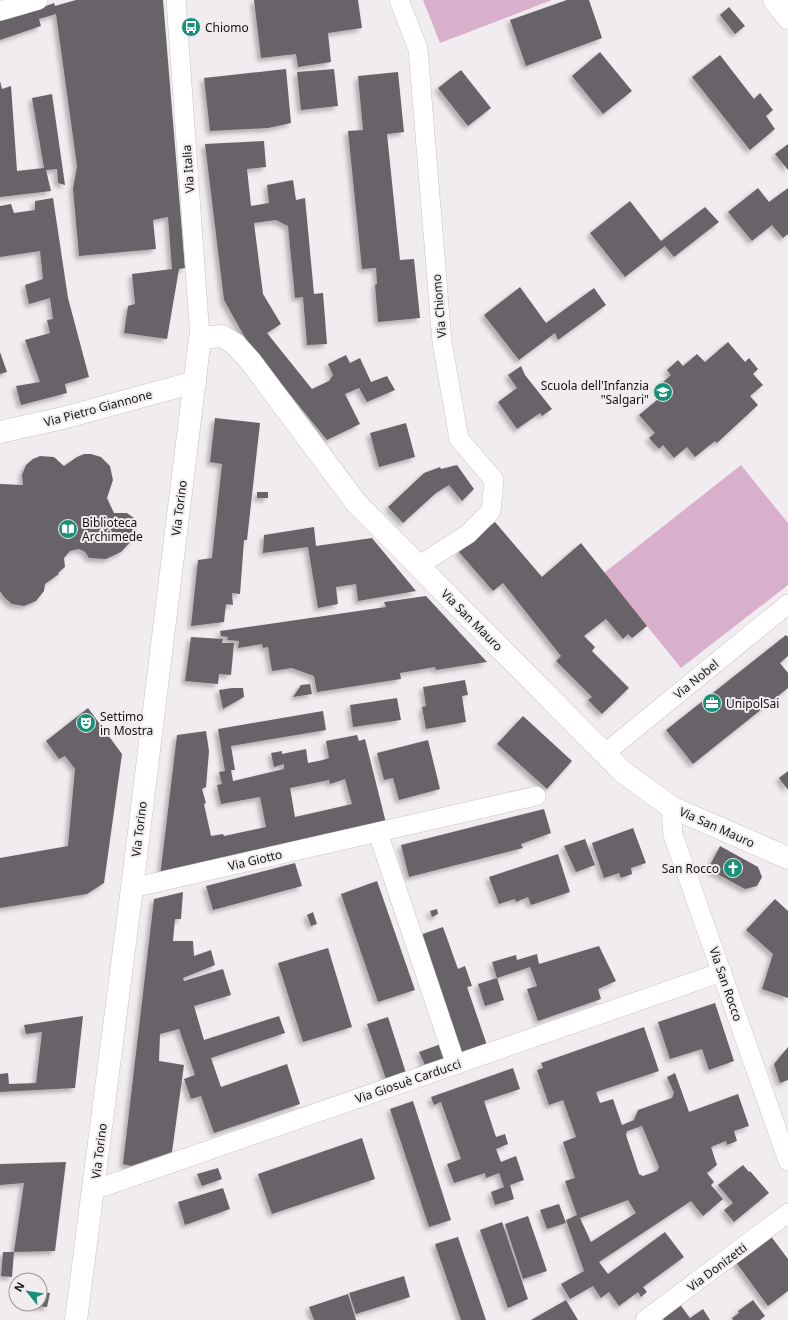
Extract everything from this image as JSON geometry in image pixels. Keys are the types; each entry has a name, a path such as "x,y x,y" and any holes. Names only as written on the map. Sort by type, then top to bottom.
{"street":[{"path":"0,11 38,0"},
{"name":"Via Italia","path":"176,0 200,338"},
{"name":"Via Chiomo","path":"399,0 418,49 442,342 459,439 494,480 491,510 468,534 418,566"},
{"path":"774,0 788,18"},
{"name":"Via San Mauro","path":"200,338 222,336 235,344 251,362 357,504 623,772 671,807 788,858"},
{"name":"Via Torino","path":"76,1320 94,1190 200,338"},
{"name":"Via Pietro Giannone","path":"0,432 63,418 195,382"},
{"name":"Via Nobel","path":"604,754 788,604"},
{"name":"Via Giotto","path":"132,888 536,796"},
{"name":"Via San Rocco","path":"671,807 673,835 788,1161"},
{"path":"378,832 456,1065"},
{"name":"Via Giosuè Carducci","path":"94,1190 722,972"},
{"name":"Via Donizetti","path":"645,1320 788,1213"}],"shaded area":[{"path":"423,0 552,0 440,43"},
{"path":"741,465 788,523 788,585 681,668 604,573"}],"building":[{"path":"76,0 163,0 185,268 179,269 167,339 124,333 128,306 135,304 132,274 172,269 168,217 153,220 156,249 79,256 73,189 77,166 56,14 39,19 41,26 0,40 0,14 38,9 54,3 55,6"},
{"path":"254,0 358,0 362,28 328,33 331,62 298,67 296,54 261,58"},
{"path":"567,0 589,0 602,38 526,66 510,20"},
{"path":"729,7 745,26 735,34 720,15"},
{"path":"600,52 632,91 603,114 572,76"},
{"path":"720,55 754,99 760,93 773,110 766,116 775,129 750,150 692,77"},
{"path":"286,69 291,123 268,128 210,131 204,78"},
{"path":"334,69 338,106 301,110 297,72"},
{"path":"461,70 491,108 468,126 438,88"},
{"path":"398,72 404,132 387,134 400,260 414,259 420,318 378,322 375,285 377,284 376,268 362,269 348,131 363,130 358,76"},
{"path":"0,81 2,89 11,86 17,171 44,168 32,98 52,94 65,185 58,183 57,169 46,170 51,191 0,197"},
{"path":"264,141 266,167 247,169 251,206 269,203 267,185 293,180 296,200 305,198 314,294 323,293 327,344 307,345 303,297 295,298 288,226 276,220 254,223 263,294 281,324 267,333 312,389 329,381 333,375 328,364 346,355 350,363 360,358 371,382 387,376 395,390 367,402 359,388 345,394 360,424 327,440 248,343 224,300 205,144"},
{"path":"788,144 788,170 775,154"},
{"path":"758,188 769,202 788,188 788,234 783,238 772,225 752,241 728,212"},
{"path":"53,198 68,298 89,377 65,384 67,393 21,405 16,386 40,382 25,340 50,333 47,320 53,319 50,298 29,304 25,285 43,279 40,251 0,257 0,206 11,204 14,213 35,210 35,201"},
{"path":"630,201 661,241 705,207 719,222 674,257 665,246 625,277 590,233"},
{"path":"520,287 546,323 594,288 606,305 558,340 555,333 519,360 484,315"},
{"path":"728,342 745,362 749,358 758,369 753,374 763,385 750,396 758,405 717,443 715,441 695,457 687,447 674,458 663,445 659,449 649,438 655,433 639,415 663,395 656,388 671,375 667,370 678,360 683,366 697,354 705,362"},
{"path":"0,352 7,372 0,374"},
{"path":"521,366 525,375 552,409 542,416 540,413 517,429 498,402 517,388 508,375"},
{"path":"215,418 260,423 247,540 244,540 240,594 232,593 233,605 226,604 224,622 191,626 198,560 212,558 222,464 210,462"},
{"path":"406,423 415,457 379,467 370,433"},
{"name":"Biblioteca Archimede","path":"84,454 91,454 101,457 110,466 113,480 107,498 114,513 127,513 134,518 137,528 134,538 121,552 106,559 89,558 85,552 79,549 70,551 64,558 65,567 58,573 59,574 45,584 44,591 36,601 24,606 12,604 0,591 0,484 23,485 22,475 26,465 33,459 40,456 54,457 64,466"},
{"path":"457,465 474,489 462,501 449,485 436,493 403,523 388,507 424,473 440,467 441,469"},
{"path":"257,492 268,492 268,498 257,498"},
{"path":"495,522 542,577 581,543 647,626 632,638 628,634 623,639 606,619 584,636 595,647 592,651 629,688 602,714 588,700 592,697 556,661 561,656 503,583 493,591 458,551"},
{"path":"314,527 316,546 372,538 416,591 358,601 356,584 336,587 338,604 318,608 308,547 263,553 264,535"},
{"path":"426,596 487,662 436,670 435,667 400,673 401,679 317,692 314,676 292,668 272,671 268,647 263,648 262,644 238,648 239,641 227,640 228,637 221,636 220,631 386,607 384,602"},
{"path":"786,635 788,637 788,656 780,663 788,673 788,688 693,764 666,730"},
{"path":"191,637 223,639 222,643 234,643 231,675 219,674 218,684 185,681"},
{"path":"465,680 468,695 462,696 466,722 426,729 422,707 426,706 423,687"},
{"path":"310,684 312,694 293,697 301,685"},
{"path":"243,688 244,697 223,709 219,690"},
{"path":"397,698 401,720 353,727 350,705"},
{"path":"88,708 122,754 104,883 87,894 0,908 0,858 68,846 75,769 65,756 59,759 46,741"},
{"path":"323,711 326,730 231,746 235,770 231,770 233,781 284,769 284,764 274,767 271,753 282,751 282,754 306,749 308,763 323,760 329,758 326,741 357,735 359,741 365,739 386,823 160,877 177,735 206,731 209,751 206,787 202,789 206,803 204,804 211,836 223,834 224,836 266,827 260,797 221,804 217,785 222,784 219,772 225,771 218,729","holes":["345,779 352,804 295,817 290,788 329,780 330,784"]},
{"path":"523,716 572,761 547,789 497,744"},
{"path":"428,740 440,789 399,800 393,778 384,780 377,753"},
{"path":"788,771 788,790 779,778"},
{"path":"544,809 551,833 521,844 523,848 409,877 401,845"},
{"path":"633,828 646,863 631,868 632,874 621,878 619,873 604,878 592,843"},
{"path":"585,839 595,865 576,872 564,846"},
{"name":"San Rocco","path":"720,846 758,867 762,877 757,886 745,889 708,869"},
{"path":"558,854 570,892 531,905 528,897 516,902 515,899 499,904 489,877"},
{"path":"295,863 302,886 213,910 206,886"},
{"path":"377,881 415,990 378,1002 341,894"},
{"path":"183,892 181,919 175,919 173,941 193,941 194,956 211,950 215,965 183,978 184,981 223,969 231,995 194,1006 204,1040 279,1016 285,1033 211,1058 221,1087 287,1064 300,1104 214,1133 201,1096 191,1099 184,1079 195,1075 179,1029 160,1034 159,1061 184,1065 172,1152 131,1166 123,1164 154,899"},
{"path":"775,899 788,911 788,998 762,989 773,954 746,930"},
{"path":"437,909 438,914 432,917 430,911"},
{"path":"313,912 317,924 311,926 307,915"},
{"path":"443,927 458,969 465,966 472,986 467,987 488,1048 463,1057 420,935"},
{"path":"599,946 616,981 598,989 601,999 538,1021 527,989 537,986 530,967 497,978 492,962 516,955 517,960 537,954 539,964"},
{"path":"328,948 352,1027 303,1042 278,963"},
{"path":"497,978 504,1000 485,1006 478,984"},
{"path":"715,1003 734,1061 709,1070 702,1049 670,1059 658,1022"},
{"path":"83,1016 75,1088 0,1092 0,1074 8,1073 9,1084 36,1083 42,1032 26,1034 24,1025"},
{"path":"388,1017 407,1076 387,1082 367,1024"},
{"path":"644,1027 659,1071 596,1092 600,1103 613,1099 622,1125 634,1120 638,1110 672,1098 674,1093 667,1077 675,1073 689,1112 738,1094 749,1126 734,1131 737,1141 727,1145 726,1141 711,1147 717,1165 707,1173 714,1182 711,1185 723,1199 703,1216 691,1201 599,1262 608,1274 665,1232 684,1257 643,1287 647,1292 641,1297 638,1292 619,1306 609,1292 601,1298 593,1286 570,1299 561,1284 584,1271 566,1220 577,1215 565,1181 575,1178 563,1142 576,1137 563,1100 549,1105 537,1070 543,1068 541,1063","holes":["642,1126 659,1167 657,1171 643,1176 639,1174 626,1135 627,1131","628,1200 636,1213 591,1242 580,1218"]},
{"path":"441,1044 447,1062 419,1071 417,1067 425,1065 419,1052"},
{"path":"788,1047 788,1080 780,1083 774,1064"},
{"path":"513,1068 520,1089 484,1101 496,1137 505,1134 508,1144 496,1149 501,1162 516,1156 524,1180 510,1185 514,1199 495,1205 491,1192 504,1187 499,1173 486,1178 485,1173 454,1183 447,1164 461,1159 441,1102 434,1105 431,1097"},
{"path":"413,1101 451,1220 429,1227 390,1109"},
{"path":"362,1138 375,1179 272,1214 258,1174"},
{"path":"66,1162 55,1251 14,1252 24,1183 0,1185 0,1164"},
{"path":"743,1165 769,1193 734,1222 724,1210 733,1203 718,1185"},
{"path":"218,1168 222,1179 202,1186 197,1174"},
{"path":"223,1188 230,1209 185,1225 178,1202"},
{"path":"559,1204 566,1223 547,1229 540,1210"},
{"path":"528,1216 547,1271 523,1279 505,1224"},
{"path":"502,1222 528,1299 508,1308 480,1230"},
{"path":"770,1235 788,1259 788,1291 768,1306 735,1261"},
{"path":"458,1237 486,1320 461,1320 435,1244"},
{"path":"3,1252 14,1252 12,1272 8,1272 8,1277 1,1276"},
{"path":"404,1276 410,1297 356,1314 349,1293"},
{"path":"348,1294 356,1320 314,1320 309,1307"},
{"path":"566,1300 578,1320 531,1320"},
{"path":"753,1300 765,1316 760,1320 733,1320 732,1318 739,1313 738,1311"},
{"path":"679,1303 690,1318 703,1309 710,1320 664,1320 661,1316"}],"place":[{"name":"Chiomo","path":"191,27"},
{"name":"Scuola dell'Infanzia \"Salgari\"","path":"663,392"},
{"name":"Biblioteca Archimede","path":"68,529"},
{"name":"UnipolSai","path":"712,703"},
{"name":"Settimo in Mostra","path":"86,723"},
{"name":"San Rocco","path":"733,868"}]}
